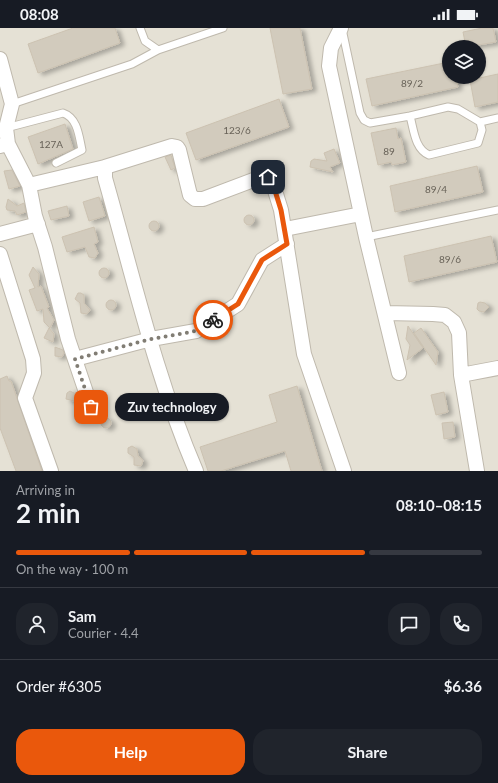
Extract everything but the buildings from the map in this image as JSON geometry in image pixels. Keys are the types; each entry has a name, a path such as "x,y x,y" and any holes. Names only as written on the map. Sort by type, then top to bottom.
{"street":[{"path":"341,28 332,48 329,66 366,237 399,373"},
{"path":"0,59 12,104 6,128 4,145 29,185 38,224 75,359 91,407"},
{"path":"29,185 105,168 172,146 177,147 190,196 195,200 203,199 264,176 268,177 272,181 285,229 304,354 344,471"},
{"path":"105,168 105,178 151,339 181,436 196,471"},
{"path":"285,229 361,214"},
{"path":"0,234 38,224"},
{"path":"75,359 151,339 196,331 238,304 262,260 287,244"},
{"path":"0,254 33,359 34,373 25,398 51,471"},
{"path":"385,313 433,314 445,316 454,322 459,333 461,375 477,471"},
{"path":"461,375 498,368"}],"lane":[{"path":"140,28 145,41 158,50"},
{"path":"12,104 132,64 158,50 223,28"},
{"path":"341,28 360,113 364,120 370,123 448,107 458,109 480,122 498,118"},
{"path":"6,128 64,113 70,115 74,122 82,150 56,163"},
{"path":"410,116 418,146 423,152 430,155 478,143 482,130 480,122"},
{"path":"366,237 498,210"}],"shaded area":[{"path":"0,28 498,28 498,471 0,471"}],"way so far":[{"path":"91,407 75,359 151,339 196,331 213,320"}],"place":[{"name":"Zuv technology","path":"91,407"}],"route":[{"path":"213,320 238,304 262,260 287,244 281,210 272,181 268,177"}]}
